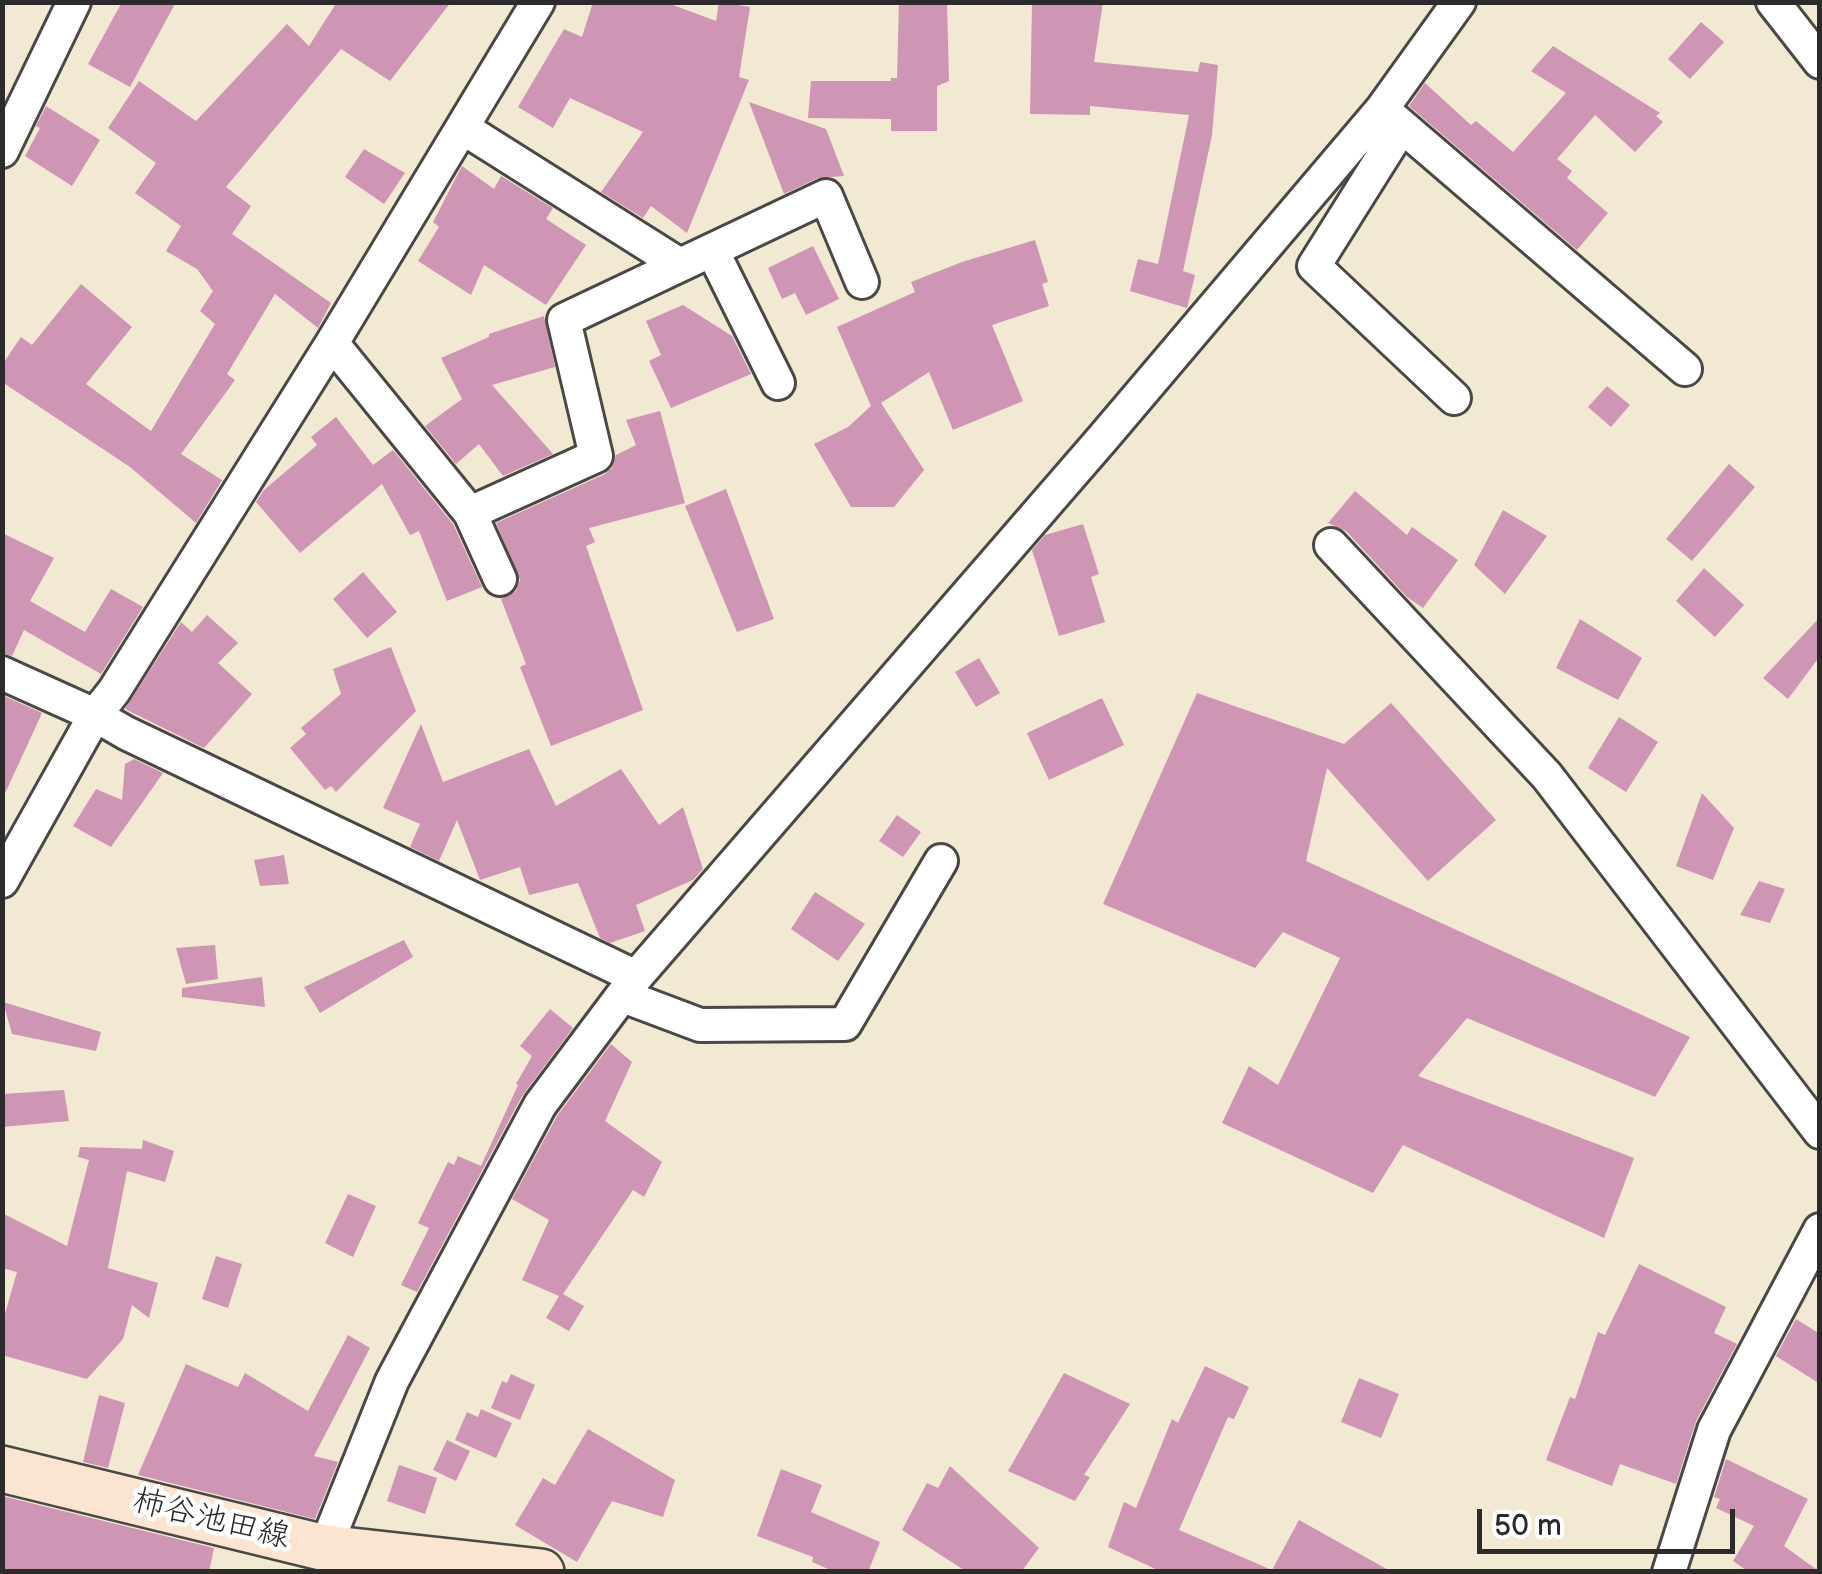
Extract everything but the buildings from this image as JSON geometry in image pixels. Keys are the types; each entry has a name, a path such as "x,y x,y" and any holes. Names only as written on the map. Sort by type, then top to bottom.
{"main road":[{"name":"柿谷池田線","path":"2,1469 325,1548 542,1572"}],"street":[{"path":"2,151 74,2"},
{"path":"2,881 96,715 332,343 538,2"},
{"path":"1454,398 1314,266 1459,2"},
{"path":"1773,2 1820,62"},
{"path":"1392,118 1685,369"},
{"path":"325,1548 392,1381 540,1105 630,986 1103,438 1392,118"},
{"path":"463,128 680,265"},
{"path":"470,512 596,456 564,320 826,196 862,282"},
{"path":"712,250 778,384"},
{"path":"332,343 470,512 500,579"},
{"path":"1331,545 1548,776 1820,1132"},
{"path":"2,674 96,715 700,1025 845,1024 941,861"},
{"path":"1669,1572 1714,1430 1820,1230"}]}
